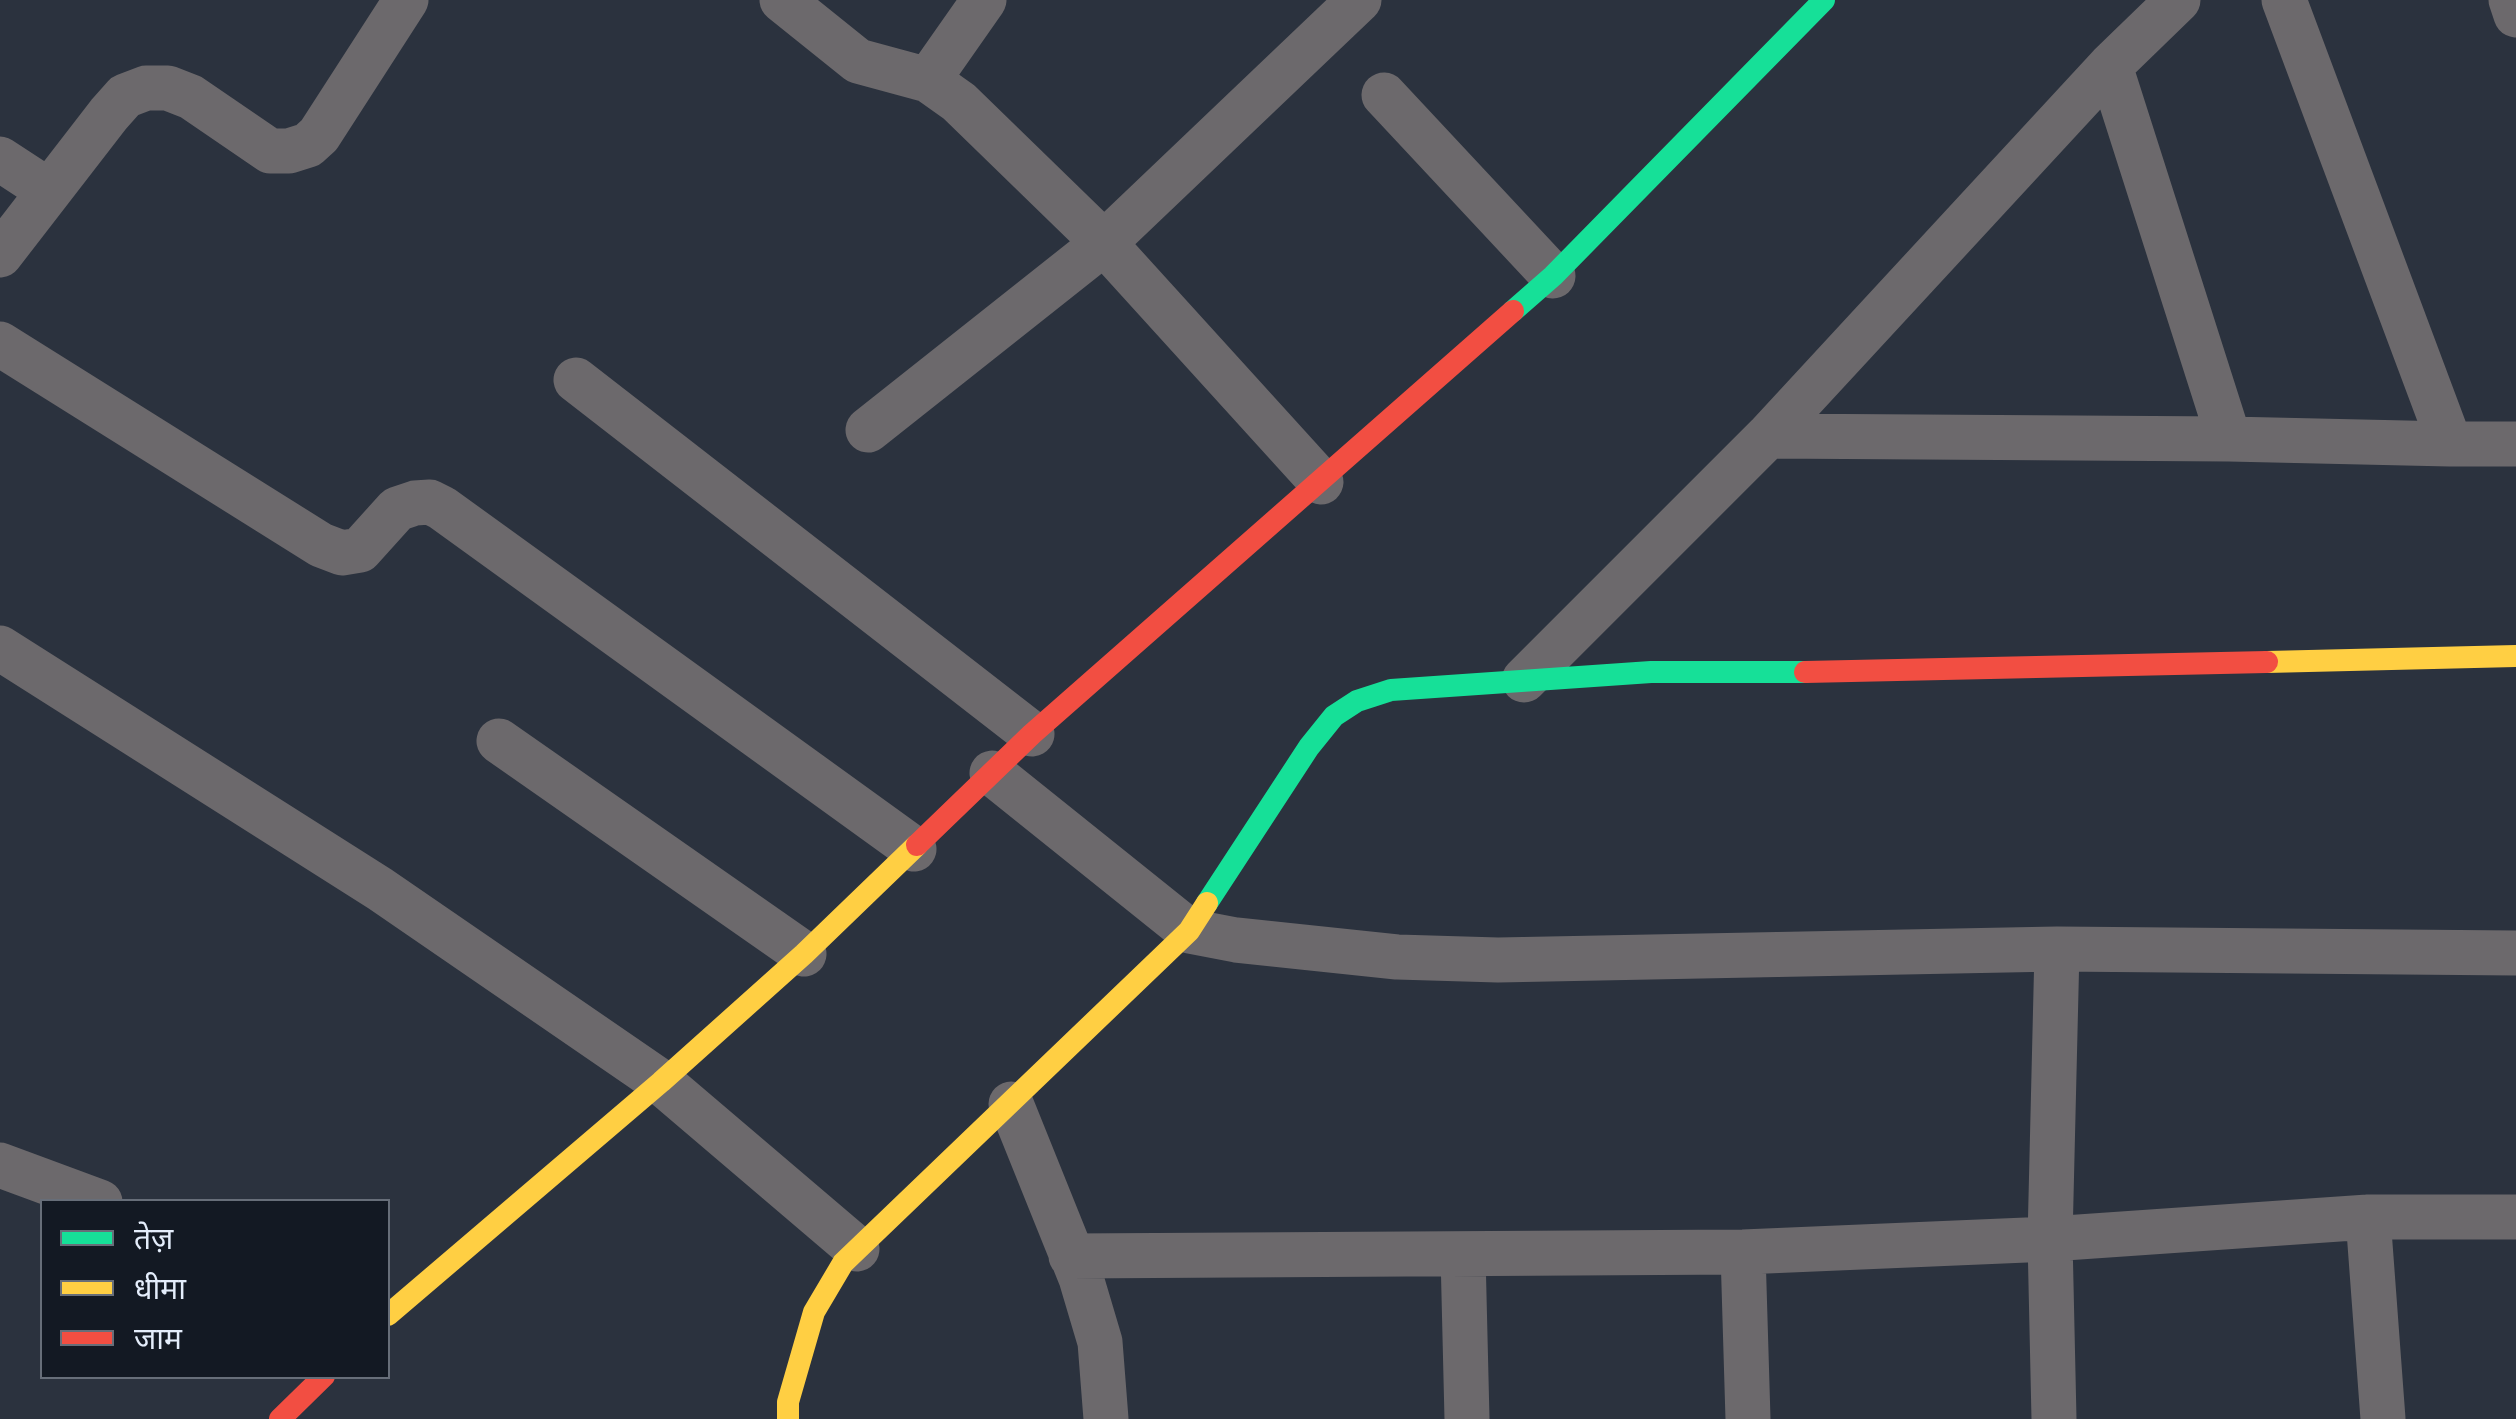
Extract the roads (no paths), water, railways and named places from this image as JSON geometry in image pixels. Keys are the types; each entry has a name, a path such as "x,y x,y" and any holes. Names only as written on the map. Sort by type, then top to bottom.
{"street":[{"path":"0,255 126,96 146,88 168,88 191,97 270,151 308,145 406,0"},
{"path":"782,0 858,60 928,80 959,102 1104,242 1321,482"},
{"path":"928,80 984,0"},
{"path":"868,430 1104,242 1360,0"},
{"path":"390,1309 661,1082 804,954 1032,734 1553,276 1824,0"},
{"path":"1524,680 1768,436 2110,66 2178,0"},
{"path":"2284,0 2450,444"},
{"path":"2511,0 2516,15"},
{"path":"2110,66 2229,439"},
{"path":"1384,95 1553,276"},
{"path":"0,159 49,191"},
{"path":"0,344 321,545 342,553 360,550 397,509 415,502 430,502 442,508 914,849"},
{"path":"576,380 1032,734"},
{"path":"1768,436 2516,444"},
{"path":"0,648 380,890 661,1082 856,1249"},
{"path":"788,1419 788,1402 814,1312 843,1262 1190,931 1308,747 1334,716 1358,701 1391,690 1650,672 1814,672 2516,656"},
{"path":"499,741 804,954"},
{"path":"992,773 1190,931 1236,940 1397,957 1481,959 2057,949 2516,952"},
{"path":"2054,1419 2050,1239 2057,949"},
{"path":"1012,1104 1100,1342 1106,1419"},
{"path":"0,1164 92,1199"},
{"path":"1071,1256 1744,1252 2050,1239 2368,1218 2516,1217"},
{"path":"2368,1218 2383,1419"},
{"path":"1744,1252 1748,1419"},
{"path":"1463,1254 1467,1419"},
{"path":"280,1419 321,1379"}]}
